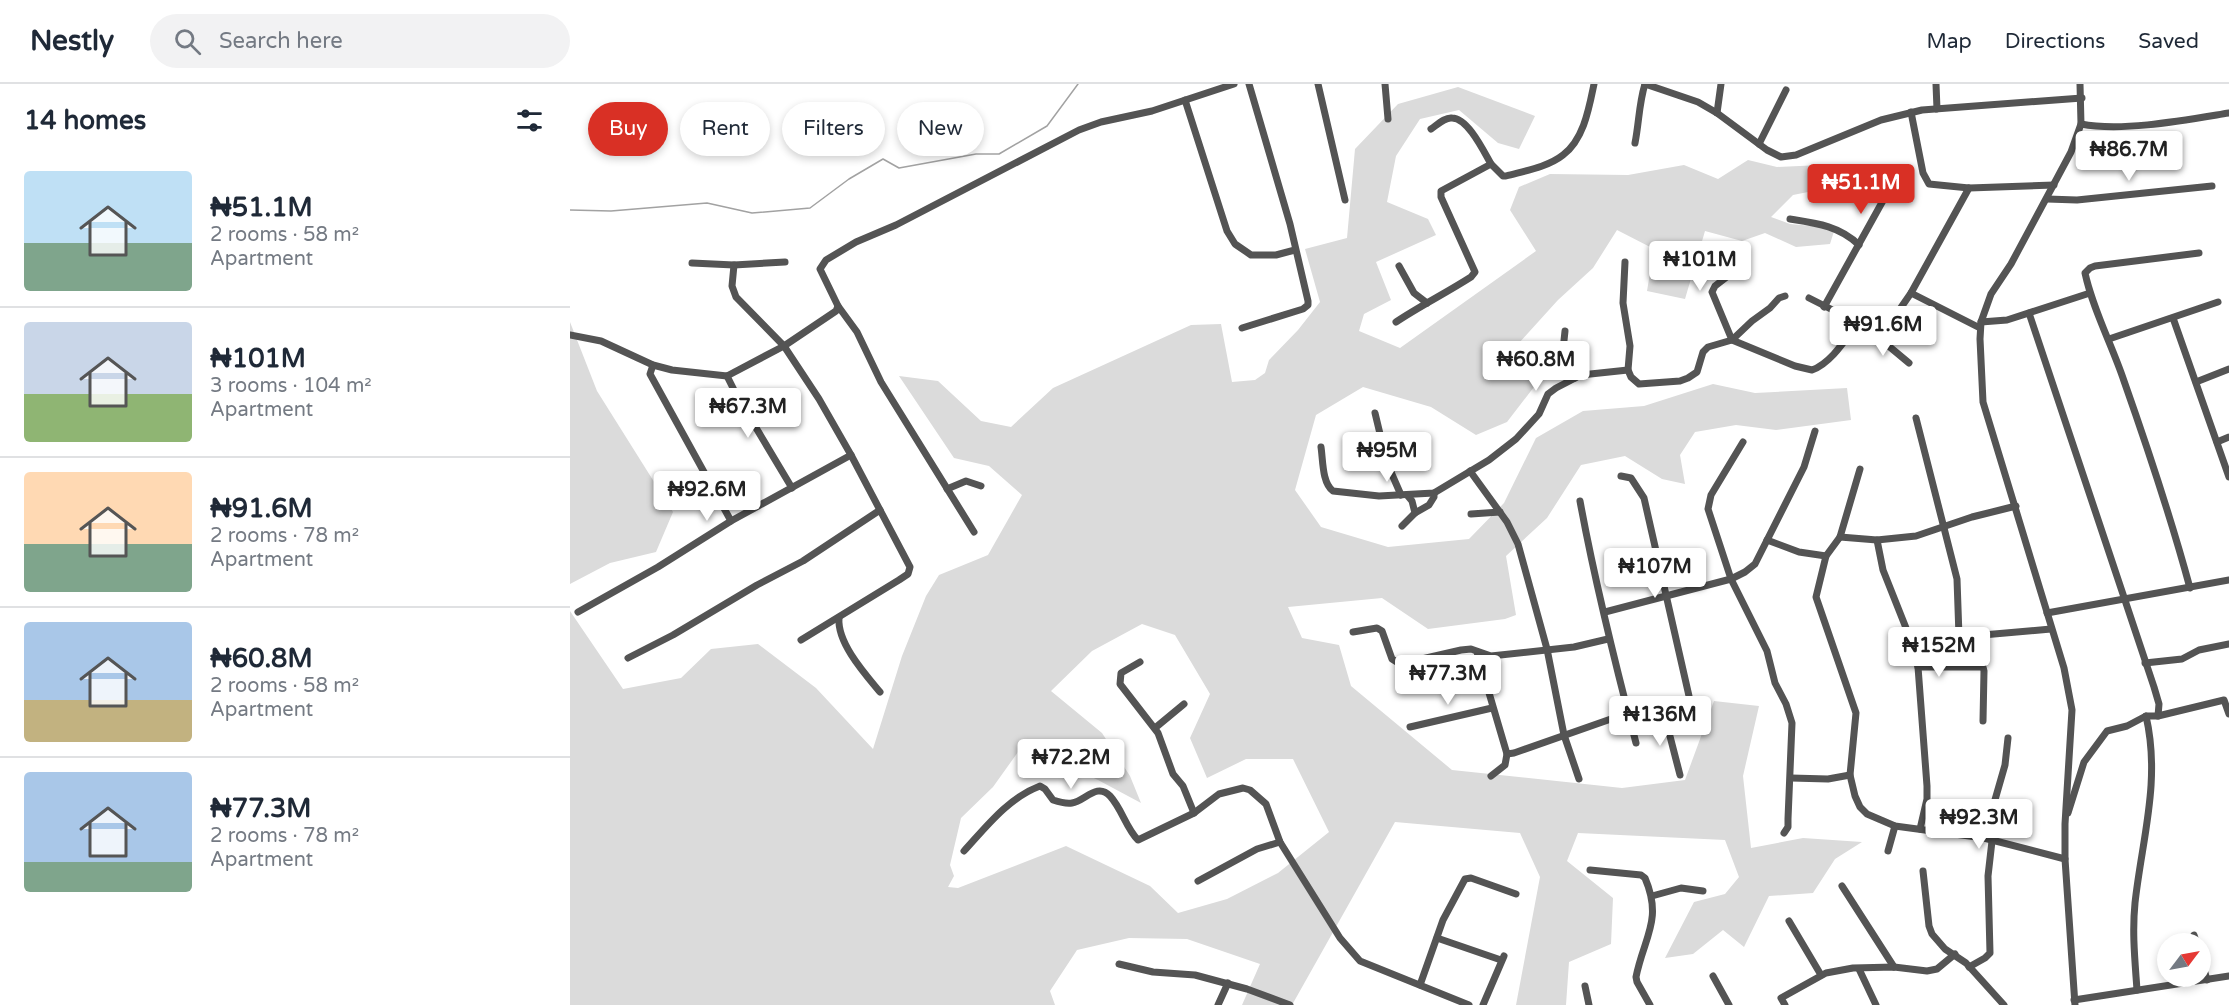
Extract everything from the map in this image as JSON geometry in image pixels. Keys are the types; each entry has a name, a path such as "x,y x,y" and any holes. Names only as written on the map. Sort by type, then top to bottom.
{"street":[{"path":"974,532 881,382 857,332 838,306 820,269 826,260 856,242 896,225 1079,130 1101,122 1152,111 1234,84"},
{"path":"1242,328 1303,309 1308,305 1290,224 1249,84"},
{"path":"1318,84 1345,200"},
{"path":"1385,84 1388,119"},
{"path":"1431,129 1445,119 1461,120 1491,164 1503,176 1506,176 1564,155 1586,120 1594,84"},
{"path":"1635,142 1640,99 1645,84 1687,96 1717,113 1781,157 1790,156 1881,120 1911,112 2082,98"},
{"path":"1717,113 1721,84"},
{"path":"1936,84 1937,109"},
{"path":"2080,84 2081,124 2071,152 2011,264 1991,294 1981,325 1981,379 1983,402 2064,668 2072,711 2065,859 2075,1003 2158,987"},
{"path":"1759,144 1786,90"},
{"path":"1185,100 1230,237 1251,255 1275,255 1295,250"},
{"path":"1911,112 1926,182 1931,185 1969,188 2054,185"},
{"path":"2081,124 2100,128 2229,113"},
{"path":"1396,322 1471,277 1475,272 1441,197 1441,191 1491,164"},
{"path":"2047,198 2078,200 2211,186"},
{"path":"1882,336 1911,293 1969,188"},
{"path":"1824,307 1885,197"},
{"path":"1790,219 1826,225 1850,236 1859,245"},
{"path":"2190,588 2170,519 2109,339 2090,293 2085,273 2090,268 2199,253"},
{"path":"1625,261 1623,303 1630,346 1628,369 1631,377 1639,384 1680,381 1696,372 1703,352 1708,346 1732,340 1779,298 1785,296"},
{"path":"692,263 734,265 785,262"},
{"path":"1746,262 1715,286 1712,292 1732,340 1795,366 1812,370 1837,350 1857,324"},
{"path":"734,265 732,286 736,297 784,346 851,455 909,564 909,571 893,584 801,640"},
{"path":"1399,266 1417,297 1419,307"},
{"path":"1911,293 1981,325 2007,320 2090,293"},
{"path":"1417,297 1427,303"},
{"path":"1809,298 1882,336 1885,343 1909,363"},
{"path":"2109,339 2218,302"},
{"path":"570,335 600,341 653,365 672,370 728,376 784,346 836,311 838,306"},
{"path":"2029,313 2159,704 2158,716"},
{"path":"2173,318 2229,477"},
{"path":"1564,331 1563,350 1575,378"},
{"path":"653,365 650,374 731,522"},
{"path":"1321,447 1329,488 1379,496 1408,497 1434,493 1516,439 1539,414 1551,391 1588,374 1628,369"},
{"path":"2196,382 2229,369"},
{"path":"728,376 737,396 792,488"},
{"path":"1375,413 1388,462 1415,513"},
{"path":"1916,418 1945,525 1959,589 1960,665"},
{"path":"1605,612 1731,579 1755,564 1804,467 1815,430"},
{"path":"2217,442 2229,437"},
{"path":"1743,442 1711,495 1708,505 1731,579 1767,651 1775,683 1788,707 1792,723 1788,827 1784,833"},
{"path":"578,612 851,455"},
{"path":"1860,469 1840,537 1826,556 1816,597 1856,712 1850,775 1854,796 1860,807 1875,818 1895,826 1988,839 2065,859"},
{"path":"1470,471 1513,532 1523,558 1547,649 1564,735 1579,779"},
{"path":"1506,754 1629,716 1664,714 1688,704 1689,696 1644,498 1630,478 1621,476"},
{"path":"947,489 966,482 981,486"},
{"path":"1402,526 1415,513 1431,503 1434,493"},
{"path":"1580,501 1605,612 1608,639 1636,743"},
{"path":"1840,537 1877,540 1916,536 1945,525 2016,506"},
{"path":"628,658 803,561 838,540 880,510"},
{"path":"1471,514 1500,512"},
{"path":"1767,540 1799,552 1826,556"},
{"path":"1877,540 1883,570 1908,633 1918,667 1928,786 1920,829"},
{"path":"2047,613 2229,580"},
{"path":"839,618 840,629 852,656 880,692"},
{"path":"1353,632 1377,628 1382,631 1396,664 1461,650 1471,649 1491,657 1574,647 1608,639"},
{"path":"1960,637 2051,628"},
{"path":"2145,663 2182,659 2199,650 2229,644"},
{"path":"1477,652 1506,754 1505,765 1491,776"},
{"path":"1140,662 1124,670 1119,676 1120,684 1155,728 1173,774 1182,786 1194,813"},
{"path":"1918,667 1980,665 1984,668 1983,722"},
{"path":"2065,824 2084,762 2107,731 2127,726 2146,716 2158,716 2224,700 2229,714"},
{"path":"1155,728 1184,704"},
{"path":"1410,727 1492,708"},
{"path":"1664,714 1680,775"},
{"path":"2137,990 2132,939 2139,867 2147,835 2151,793 2152,748 2146,716"},
{"path":"1969,967 1990,953 1988,839 2005,765 2008,738"},
{"path":"1791,778 1828,779 1850,775"},
{"path":"964,851 997,814 1040,786 1046,789 1053,800 1069,803 1095,791 1107,793 1138,840 1194,813 1219,794 1230,789 1247,788 1266,804 1280,842 1353,955 1360,961 1469,1005"},
{"path":"1888,851 1895,826"},
{"path":"1198,881 1257,849 1280,842"},
{"path":"1590,870 1643,876 1652,896 1654,904 1651,927 1636,977 1636,982 1650,1005"},
{"path":"1923,871 1930,929 1945,949 1955,954 1969,967 2004,1005"},
{"path":"1420,985 1443,920 1464,881 1468,878 1516,894"},
{"path":"1842,886 1894,967"},
{"path":"1652,896 1681,888 1703,891"},
{"path":"1788,921 1821,975"},
{"path":"1437,938 1503,958 1483,1005"},
{"path":"1785,1005 1781,998 1821,975 1853,968 1894,967 1927,971 1936,969 1955,954"},
{"path":"1119,964 1153,972 1195,975 1228,983 1290,1005"},
{"path":"1858,969 1876,1005"},
{"path":"1713,976 1729,1005"},
{"path":"2211,979 2229,976"},
{"path":"1218,1005 1228,983"},
{"path":"1585,986 1588,1005"}],"shaded area":[{"path":"1458,87 1535,116 1519,149 1498,143 1459,110 1420,119 1396,156 1387,202 1428,219 1436,235 1376,262 1391,300 1364,314 1359,331 1400,348 1536,251 1510,210 1519,187 1550,174 1628,175 1684,165 1718,179 1748,160 1777,167 1821,165 1818,190 1793,195 1771,217 1790,224 1835,228 1830,244 1796,247 1765,233 1742,241 1705,231 1685,299 1647,291 1654,249 1617,230 1593,268 1558,300 1519,343 1537,383 1507,422 1476,435 1431,407 1363,387 1316,415 1295,490 1321,527 1388,547 1469,539 1504,503 1536,438 1583,411 1644,406 1713,384 1755,393 1847,388 1851,420 1776,430 1736,425 1695,432 1680,455 1685,484 1662,479 1625,456 1581,465 1547,518 1506,556 1516,615 1505,619 1428,629 1382,598 1288,607 1302,638 1339,645 1351,686 1452,770 1622,788 1685,780 1714,701 1759,706 1743,776 1751,848 1803,838 1862,842 1835,859 1813,893 1769,896 1744,947 1723,930 1693,954 1665,958 1694,902 1725,894 1739,877 1725,840 1578,833 1567,861 1613,898 1611,944 1569,962 1566,1005 1516,1005 1540,877 1520,833 1395,822 1292,1005 1242,1005 1260,964 1187,939 1129,938 1077,950 1050,991 1055,1005 570,1005 570,611 623,689 681,678 711,649 758,644 816,688 873,749 902,656 926,596 939,575 988,555 1022,495 989,466 954,458 899,376 938,381 981,421 1011,427 1053,388 1191,325 1221,324 1232,382 1255,380 1265,373 1269,360 1298,330 1320,302 1305,249 1347,238 1355,149 1398,104","holes":["1142,624 1175,635 1210,694 1190,738 1207,778 1246,759 1293,759 1329,832 1278,873 1227,899 1178,913 1150,886 1066,846 958,888 948,887 954,876 950,865 961,818 993,787 1023,745 1141,803 1130,776 1102,733 1051,691 1092,651"]},
{"path":"570,322 597,391 673,512 656,552 610,563 570,584"}],"waterway":[{"path":"570,210 611,211 707,203 752,213 810,208 849,179 883,159 899,168 976,154 999,154 1047,126 1078,84"}]}
